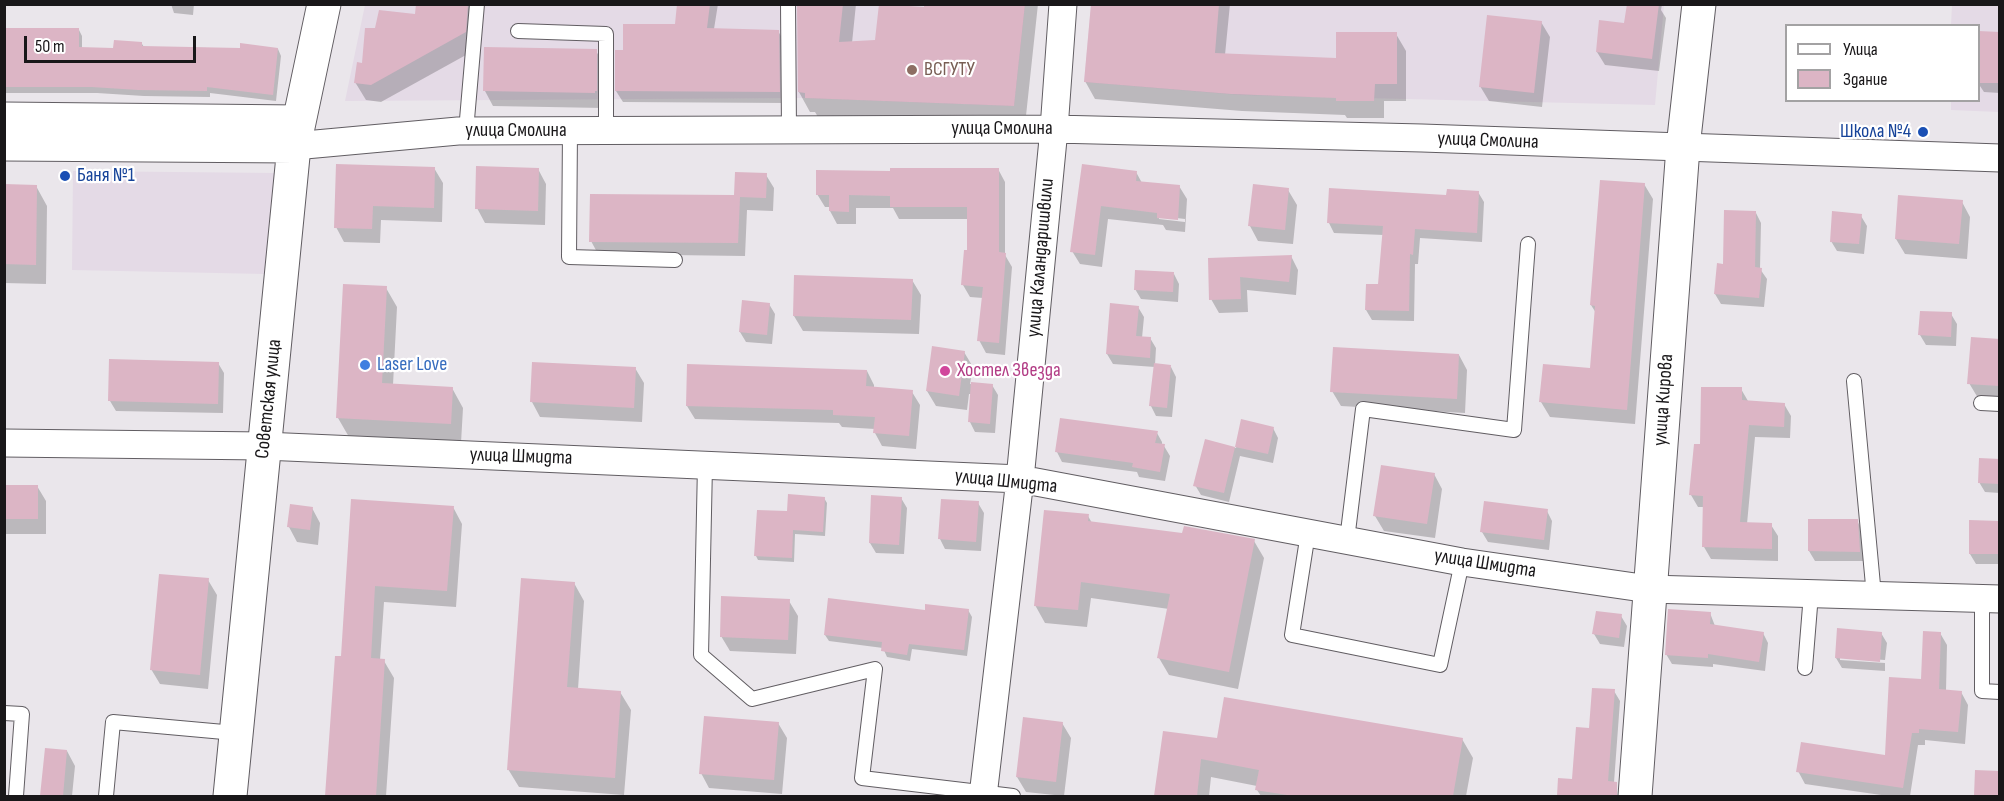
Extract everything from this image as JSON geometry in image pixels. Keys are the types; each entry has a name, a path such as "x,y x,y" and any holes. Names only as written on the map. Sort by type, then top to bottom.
{"main road":[{"name":"Советская улица","path":"230,796 297,134 324,4"},
{"name":"улица Кирова","path":"1635,796 1683,147 1699,4"},
{"path":"4,118 297,134"},
{"name":"улица Смолина","path":"4,144 297,134"}],"street":[{"name":"улица Каландаришвили","path":"983,795 1020,479 1054,129 1063,4"},
{"name":"улица Смолина","path":"297,134 570,130 1054,129 2000,158"},
{"name":"улица Шмидта","path":"4,443 264,446 1020,479 1462,562 1649,589 1991,599"}],"lane":[{"path":"466,131 477,4"},
{"path":"788,4 789,130"},
{"path":"518,31 606,34 606,130"},
{"path":"570,130 569,257 675,260"},
{"path":"1347,540 1363,409 1514,430 1528,244"},
{"path":"1854,381 1874,596"},
{"path":"1981,403 2000,404"},
{"path":"705,465 701,655 752,699 875,669 862,778 983,795 1014,796"},
{"path":"1308,533 1292,635 1440,665 1462,562"},
{"path":"1805,668 1811,594"},
{"path":"1991,599 1982,691 2000,692"},
{"path":"4,712 22,714 16,796"},
{"path":"106,796 113,722 235,733"}],"shaded area":[{"path":"365,5 1025,5 1014,106 805,98 345,101"},
{"path":"1091,5 1664,5 1655,105 1239,95 1084,82"},
{"path":"1952,5 1999,5 1999,112 1951,110 1951,102 1980,102 1980,24 1951,24"},
{"path":"73,171 276,173 265,274 72,270"}],"building":[{"path":"416,4 468,4 466,32 371,85 354,83 357,62 362,63 365,28 375,28 379,10 415,14"},
{"path":"677,4 710,4 707,28 779,30 780,92 615,91 615,50 623,50 623,24 675,24"},
{"name":"ВСГУТУ","path":"797,4 843,4 839,42 875,40 879,4 924,7 924,4 1025,4 1014,106 805,98 805,93 798,92"},
{"path":"1091,4 1219,4 1215,53 1336,58 1336,32 1397,32 1397,84 1375,84 1374,101 1336,101 1336,98 1231,94 1084,82"},
{"path":"1627,4 1659,4 1652,59 1596,52 1599,20 1624,23"},
{"path":"1487,15 1542,21 1534,93 1479,87"},
{"path":"4,28 79,28 79,47 113,48 114,40 142,42 142,46 240,48 240,43 278,48 273,95 207,87 207,91 4,87"},
{"path":"1980,31 2000,32 2000,83 1980,83"},
{"path":"484,47 597,49 597,91 595,93 483,91"},
{"path":"336,164 435,167 434,208 373,206 372,229 334,228"},
{"path":"1082,164 1137,171 1136,181 1180,185 1178,220 1157,218 1157,213 1101,206 1095,255 1070,252"},
{"path":"476,166 539,168 538,211 475,209"},
{"path":"890,168 999,168 999,252 1006,253 999,343 977,341 983,287 961,285 964,250 967,250 967,207 890,207 890,196 849,195 849,212 829,211 829,195 816,195 816,170 890,171"},
{"path":"735,172 767,173 766,198 740,197 738,243 589,242 590,194 734,195"},
{"path":"1600,180 1645,183 1627,410 1539,402 1543,364 1590,368 1595,306 1590,305"},
{"path":"4,184 37,185 36,265 4,264"},
{"path":"1253,184 1289,188 1285,230 1248,226"},
{"path":"1329,188 1446,195 1447,189 1479,191 1477,233 1415,229 1413,255 1410,254 1409,311 1365,310 1366,284 1378,284 1383,226 1327,223"},
{"path":"1898,195 1963,200 1959,244 1895,239"},
{"path":"1724,210 1756,211 1755,267 1762,268 1759,298 1714,294 1717,263 1723,264"},
{"path":"1832,211 1862,214 1859,244 1830,242"},
{"path":"1292,255 1289,282 1240,277 1241,299 1209,300 1208,258"},
{"path":"1135,270 1174,272 1173,292 1134,290"},
{"path":"794,275 913,279 911,320 793,316"},
{"path":"343,284 387,286 382,383 453,387 451,424 336,418"},
{"path":"742,300 770,303 767,335 739,332"},
{"path":"1110,303 1139,306 1136,336 1151,337 1150,358 1106,354"},
{"path":"1920,311 1952,312 1951,337 1918,335"},
{"path":"1971,337 2000,339 2000,386 1967,384"},
{"name":"Хостел Звезда","path":"932,346 965,351 959,396 926,391"},
{"path":"1333,347 1459,354 1457,399 1330,392"},
{"path":"109,359 219,362 218,404 108,401"},
{"path":"532,362 636,367 634,408 530,402"},
{"path":"1154,363 1171,365 1167,408 1149,406"},
{"path":"687,364 867,370 866,386 913,390 909,436 873,433 875,417 833,415 833,410 686,406"},
{"path":"971,382 993,384 990,424 968,422"},
{"path":"1701,387 1742,387 1742,400 1785,403 1784,427 1749,425 1740,522 1772,523 1772,549 1702,547 1703,496 1689,495 1694,444 1700,444"},
{"path":"1060,418 1158,431 1155,443 1165,444 1160,472 1132,467 1133,463 1055,452"},
{"path":"1241,419 1274,427 1268,454 1235,447"},
{"path":"1205,439 1235,447 1224,493 1193,486"},
{"path":"1979,458 2000,459 2000,484 1978,483"},
{"path":"1381,465 1435,473 1427,524 1373,516"},
{"path":"4,485 38,485 38,519 4,519"},
{"path":"788,494 825,497 823,532 793,530 792,558 754,556 757,510 787,511"},
{"path":"871,495 902,497 899,545 869,543"},
{"path":"351,499 454,506 447,591 375,586 371,658 385,659 376,796 325,796 335,656 341,656"},
{"path":"941,499 979,501 976,542 938,539"},
{"path":"1484,501 1548,509 1544,540 1480,532"},
{"path":"290,504 313,507 310,530 287,527"},
{"path":"1044,510 1089,514 1088,521 1182,533 1184,526 1255,539 1229,672 1157,658 1170,594 1081,582 1078,610 1034,606"},
{"path":"1808,519 1858,519 1860,552 1808,551"},
{"path":"1969,520 2000,521 2000,554 1969,554"},
{"path":"159,574 209,578 200,675 150,670"},
{"path":"521,578 575,582 567,687 621,691 615,778 507,770"},
{"path":"721,596 790,599 788,640 720,637"},
{"path":"828,598 925,610 925,604 969,609 964,650 909,644 907,655 881,651 882,642 824,635"},
{"path":"1668,609 1711,612 1710,624 1764,632 1759,662 1708,654 1708,658 1665,655"},
{"path":"1596,611 1622,614 1619,638 1592,634"},
{"path":"1837,628 1882,632 1880,662 1835,658"},
{"path":"1923,631 1941,632 1939,689 1962,691 1958,732 1919,729 1919,733 1912,733 1903,788 1796,772 1801,742 1885,755 1889,677 1921,679"},
{"path":"1592,688 1615,689 1608,781 1617,782 1617,796 1557,796 1558,778 1572,779 1576,727 1589,728"},
{"path":"1224,697 1463,738 1453,796 1294,796 1255,790 1259,770 1201,759 1197,796 1154,796 1163,731 1217,738"},
{"path":"704,716 779,722 774,780 699,774"},
{"path":"1023,717 1063,722 1056,782 1016,777"},
{"path":"45,748 67,750 63,796 40,796"},
{"path":"1975,770 2000,771 2000,796 1974,796"}],"place":[{"name":"ВСГУТУ","path":"912,70"},
{"name":"Школа №4","path":"1923,132"},
{"name":"Баня №1","path":"65,176"},
{"name":"Laser Love","path":"365,365"},
{"name":"Хостел Звезда","path":"945,371"}]}
